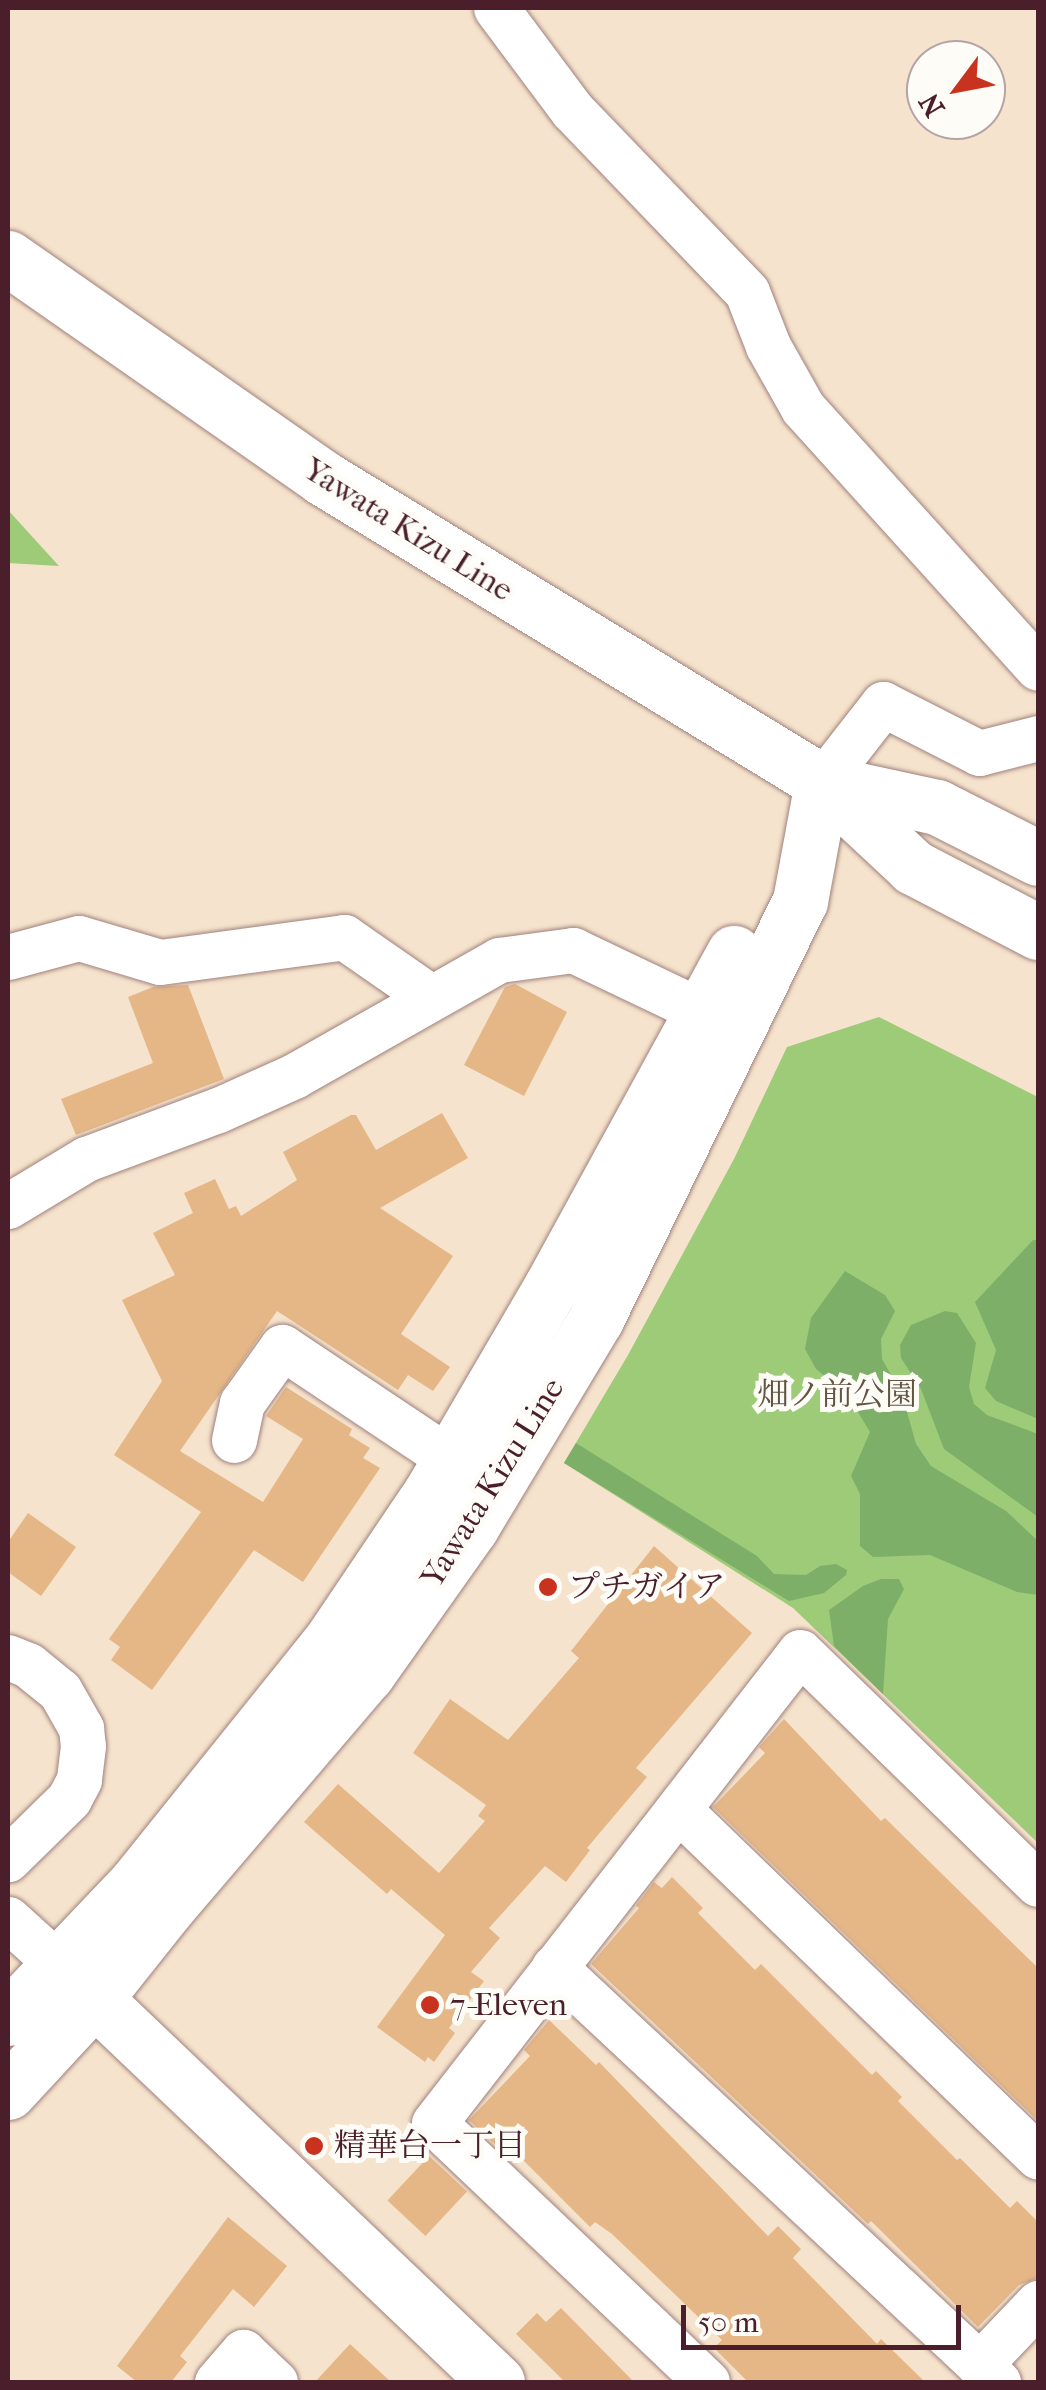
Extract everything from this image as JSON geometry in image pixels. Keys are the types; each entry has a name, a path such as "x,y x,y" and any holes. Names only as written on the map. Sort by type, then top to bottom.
{"main road":[{"name":"Yawata Kizu Line","path":"8,258 339,488 822,782"},
{"name":"Yawata Kizu Line","path":"8,2092 136,1883 332,1638 450,1459 703,1012 822,782"},
{"name":"Yawata Kizu Line","path":"8,2018 78,1982 166,1909 367,1674 471,1526 596,1320 800,901 822,782"},
{"path":"822,782 937,807 1038,858"},
{"path":"822,782 913,867 1038,932"},
{"path":"78,1982 497,2382"}],"street":[{"path":"496,8 572,110 747,292 768,346 802,408 1038,668"},
{"path":"822,782 883,704 980,754 1038,738"},
{"path":"8,958 79,938 160,962 344,938 430,996"},
{"path":"8,1206 86,1159 218,1110 294,1076 499,960 574,950 703,1012"},
{"path":"234,1440 242,1403 282,1347 450,1459"},
{"path":"707,2382 434,2123 800,1652 1038,1884"},
{"path":"8,1657 28,1665 60,1691 81,1728 83,1746 78,1780 69,1800 8,1859"},
{"path":"680,1810 1038,2158"},
{"path":"8,1919 78,1982"},
{"path":"554,1967 988,2374 1038,2303"},
{"path":"217,2382 243,2352 275,2382"}],"green space":[{"path":"8,510 59,566 8,563"},
{"name":"畑ノ前公園","path":"879,1017 1038,1097 1038,1843 793,1608 564,1463 628,1355 734,1159 787,1047"},
{"path":"1033,1240 1038,1240 1038,1419 996,1401 985,1388 996,1350 975,1302"},
{"path":"845,1271 885,1295 895,1311 881,1339 882,1359 902,1394 916,1444 931,1466 1006,1511 1038,1541 1038,1595 1017,1592 930,1555 873,1557 860,1546 860,1494 851,1476 870,1432 847,1394 816,1369 805,1349 811,1318"},
{"path":"945,1311 957,1313 976,1343 969,1387 974,1404 987,1415 1038,1434 1038,1517 944,1449 921,1389 901,1358 900,1345 911,1325"},
{"path":"576,1443 757,1556 774,1574 806,1575 820,1566 836,1564 847,1570 846,1575 824,1593 789,1601 564,1463"},
{"path":"881,1579 899,1579 904,1589 888,1619 883,1694 834,1646 829,1610 863,1586"}],"building":[{"path":"515,984 567,1012 524,1096 464,1065 505,987"},
{"path":"188,985 224,1079 76,1135 61,1099 153,1063 128,997 153,987"},
{"path":"442,1113 468,1158 380,1208 453,1256 401,1334 450,1367 433,1391 408,1375 398,1390 277,1311 180,1451 263,1502 303,1439 266,1416 286,1387 352,1429 349,1435 370,1448 363,1458 380,1468 303,1582 254,1550 152,1690 111,1660 120,1647 109,1639 201,1512 114,1455 162,1381 122,1300 175,1275 153,1233 193,1213 184,1193 215,1179 229,1209 236,1206 241,1216 297,1180 283,1152 351,1115 356,1115 376,1150"},
{"path":"28,1513 76,1547 41,1596 8,1572 8,1542"},
{"path":"654,1546 752,1633 636,1768 647,1777 587,1848 590,1850 566,1882 545,1866 489,1928 500,1938 471,1972 484,1981 449,2028 455,2033 434,2062 428,2057 425,2062 377,2027 445,1935 391,1889 387,1894 304,1822 338,1784 439,1873 485,1821 478,1816 486,1805 413,1753 450,1699 508,1740 579,1658 571,1651"},
{"path":"784,1719 881,1821 885,1818 1038,1968 1038,2121 713,1807 765,1753 759,1747"},
{"path":"672,1877 703,1908 698,1913 755,1970 761,1964 872,2075 876,2071 902,2097 898,2101 957,2160 960,2158 1010,2208 1017,2201 1038,2222 1038,2278 1019,2285 978,2327 871,2221 868,2224 591,1964 639,1908 636,1906 654,1882 662,1888"},
{"path":"549,2020 596,2065 599,2062 768,2236 778,2226 801,2249 793,2258 877,2344 881,2339 925,2382 748,2382 714,2348 722,2340 612,2234 595,2222 590,2227 509,2146 503,2152 469,2120 530,2056 524,2050"},
{"path":"429,2156 467,2191 425,2236 387,2201"},
{"path":"228,2217 287,2266 254,2307 233,2289 180,2356 187,2362 171,2382 137,2382 117,2366"},
{"path":"561,2308 634,2382 565,2382 516,2334 537,2313 546,2322"},
{"path":"350,2344 391,2382 315,2382"}],"place":[{"name":"プチガイア","path":"548,1587"},
{"name":"7-Eleven","path":"430,2005"},
{"name":"精華台一丁目","path":"314,2146"}]}
